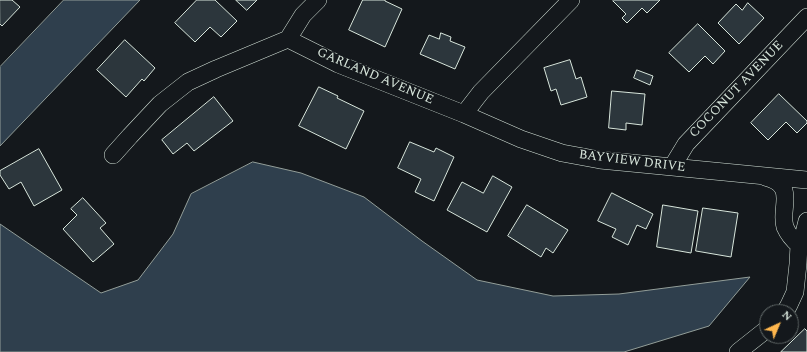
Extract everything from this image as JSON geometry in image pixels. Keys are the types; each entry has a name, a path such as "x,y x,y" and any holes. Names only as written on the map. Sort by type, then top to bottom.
{"street":[{"path":"114,155 160,104 188,82 288,38 303,16 318,0"},
{"path":"464,114 481,92 571,0"},
{"name":"COCONUT AVENUE","path":"672,167 686,144 807,17"},
{"name":"GARLAND AVENUE","path":"288,38 338,64 464,114"},
{"name":"BAYVIEW DRIVE","path":"464,114 521,139 562,153 600,160 807,180"},
{"path":"762,176 773,179 783,190 785,197 784,221 789,234 799,245"},
{"path":"789,304 795,292 799,245 807,221"},
{"path":"738,352 759,335"}],"water":[{"path":"64,0 140,0 0,146 0,67"},
{"path":"253,162 301,173 364,197 477,280 553,296 619,294 750,277 709,326 624,352 0,352 0,224 101,293 138,280 173,234 191,194"}],"building":[{"path":"0,0 12,0 20,7 2,26 0,24"},
{"path":"197,0 215,0 237,21 221,37 210,27 195,42 175,23"},
{"path":"236,0 257,0 247,10"},
{"path":"363,0 385,0 402,9 385,47 349,30"},
{"path":"660,0 647,13 642,8 627,23 622,18 626,14 613,1"},
{"path":"748,3 764,18 739,44 718,23 736,4 742,10"},
{"path":"698,24 725,51 713,64 705,56 689,72 669,53"},
{"path":"441,33 451,37 450,41 465,47 455,69 420,54 429,35 439,39"},
{"path":"125,40 155,68 144,81 142,79 126,97 97,70"},
{"path":"570,60 576,79 581,77 587,97 561,105 556,89 551,91 544,68"},
{"path":"637,70 653,76 650,85 634,78"},
{"path":"319,87 338,96 337,98 364,111 346,149 299,126"},
{"path":"612,91 645,94 642,125 626,123 626,130 609,128"},
{"path":"779,94 807,121 807,123 797,133 786,122 768,140 751,123"},
{"path":"214,97 233,121 194,151 187,143 173,154 162,140"},
{"path":"410,142 434,152 436,148 454,157 434,201 415,192 421,179 398,168"},
{"path":"39,149 62,190 34,206 21,182 9,189 0,175 0,171"},
{"path":"493,176 512,187 487,232 447,210 462,182 483,193"},
{"path":"612,193 653,214 646,229 637,225 628,245 612,237 616,229 598,221"},
{"path":"83,198 106,223 100,228 114,244 93,262 63,229 77,215 71,209"},
{"path":"527,205 568,230 553,253 546,248 541,257 508,236"},
{"path":"663,205 698,211 691,253 657,247"},
{"path":"703,208 738,213 731,257 696,251"},
{"path":"805,329 807,331 807,352 781,352 789,344 799,344 799,335"}]}
